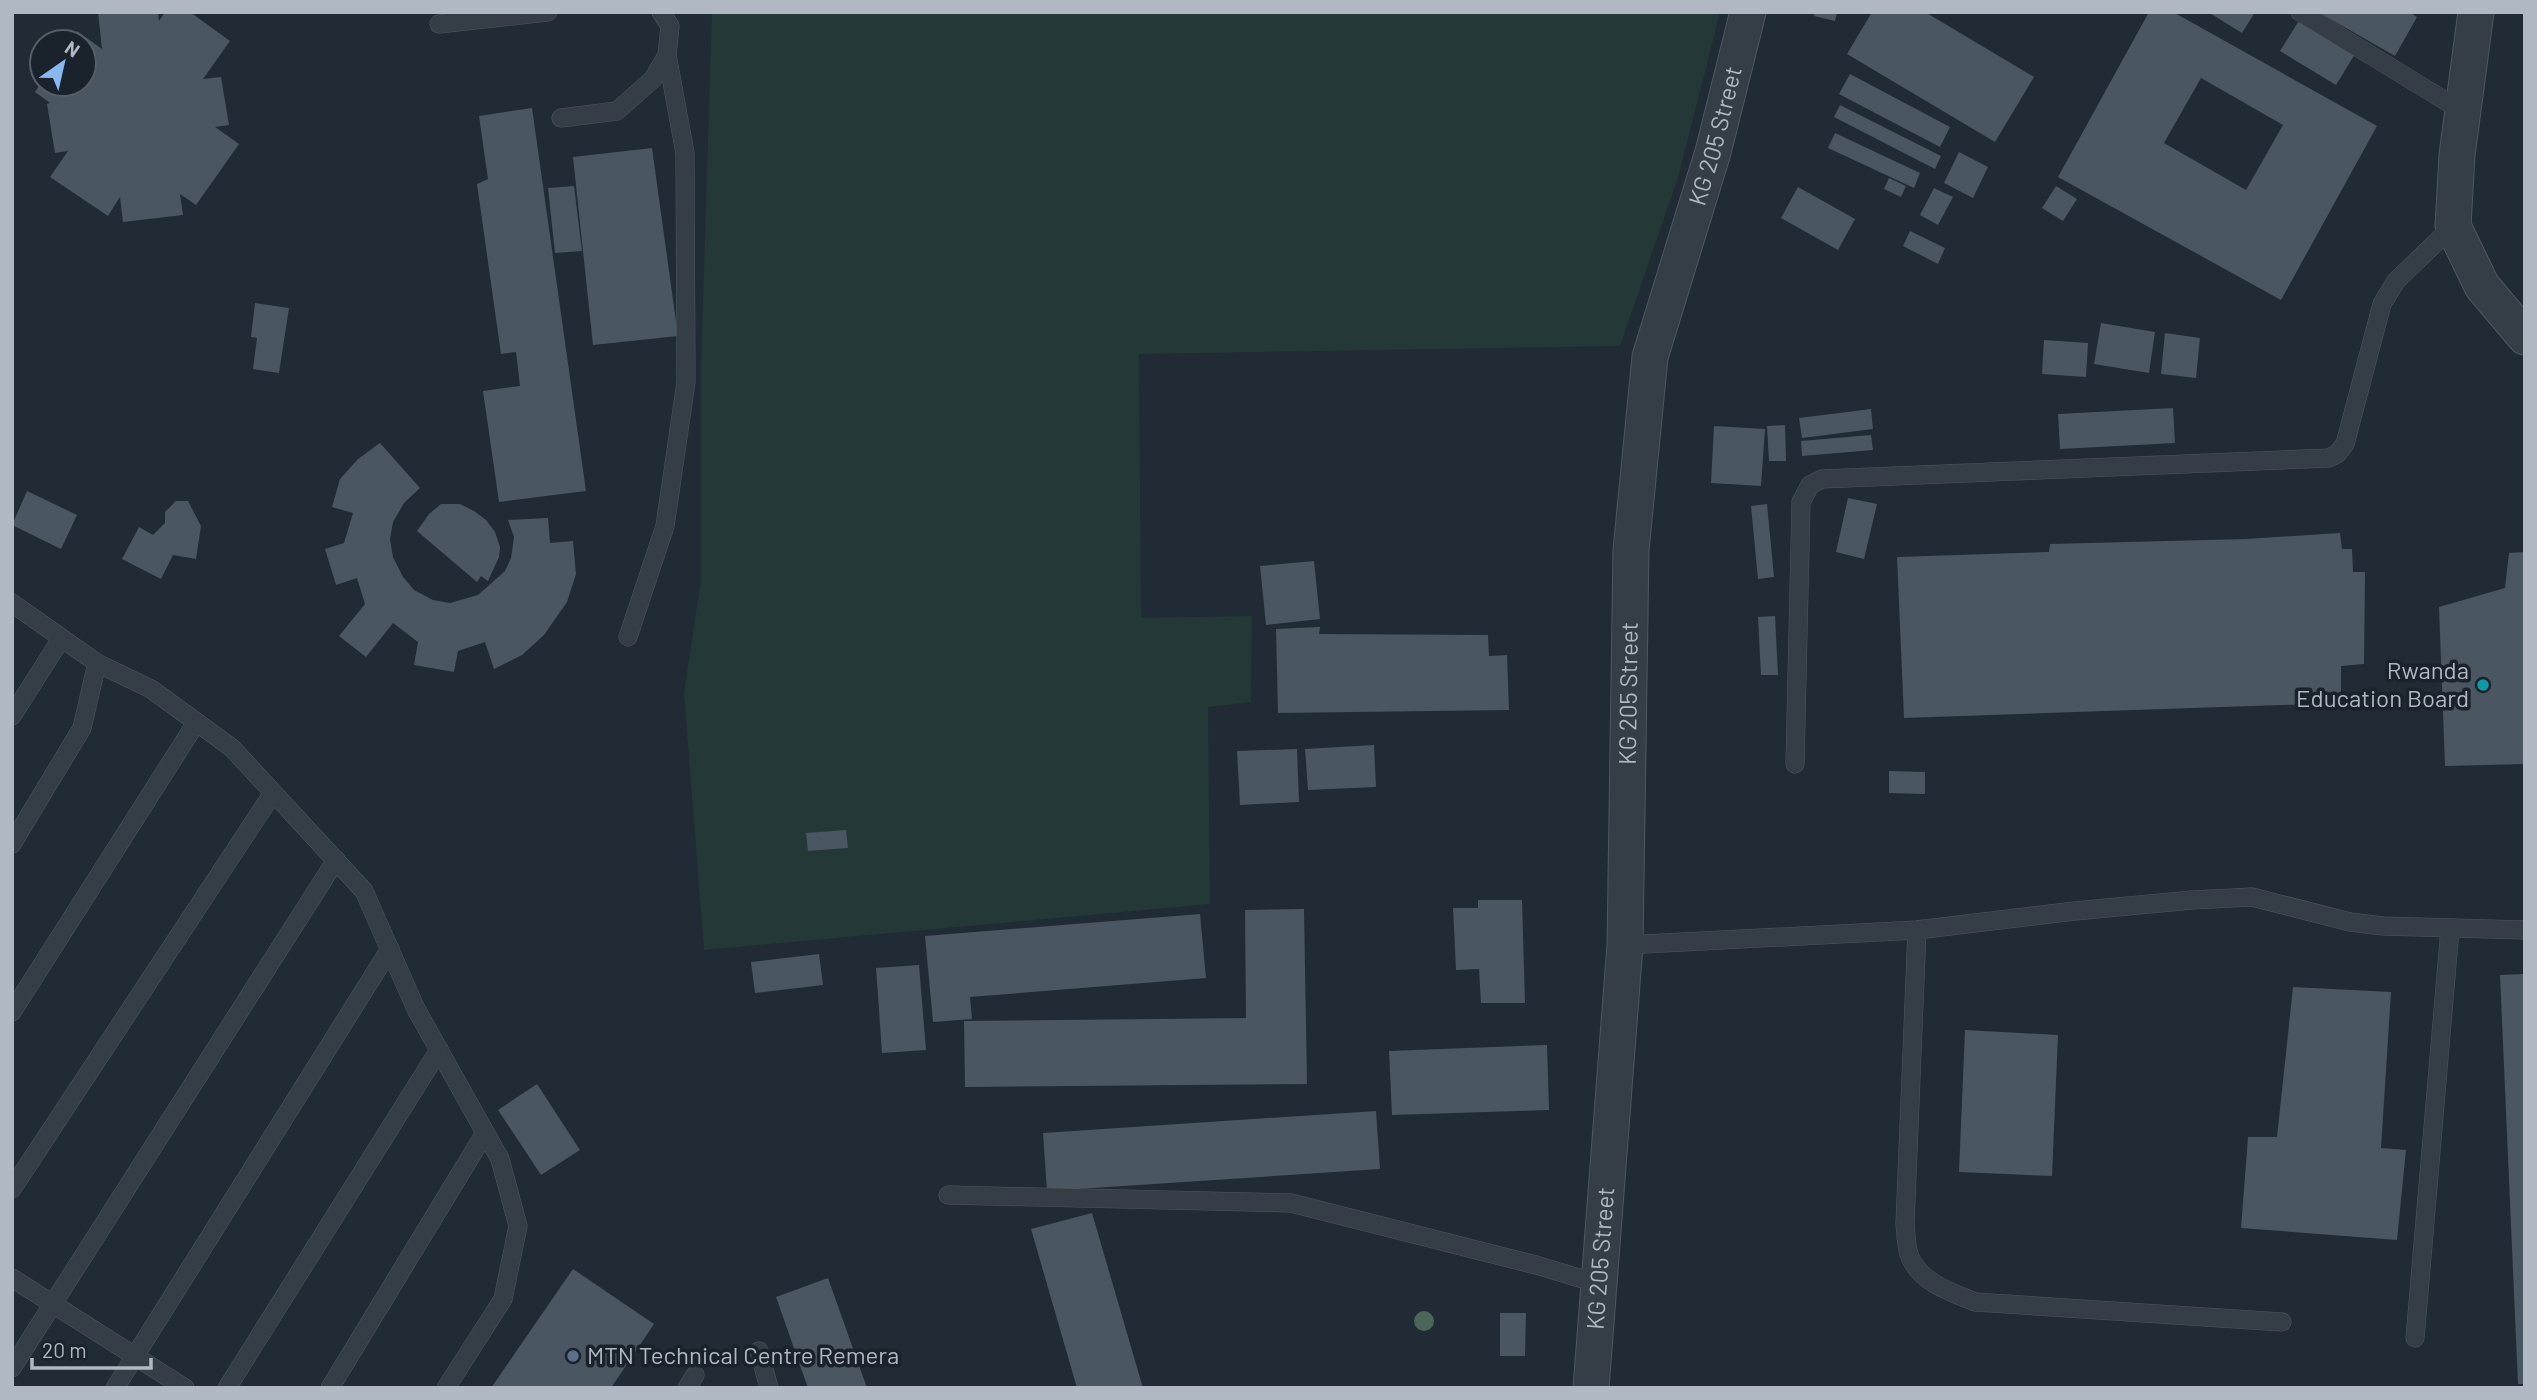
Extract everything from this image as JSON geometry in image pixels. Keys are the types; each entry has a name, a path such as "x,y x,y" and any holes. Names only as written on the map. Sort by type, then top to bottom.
{"street":[{"name":"KG 205 Street","path":"1591,1388 1625,945 1630,550 1650,357 1713,152 1748,12"},
{"path":"2476,12 2462,111 2453,226 2482,286 2525,337"}],"lane":[{"path":"439,24 548,12"},
{"path":"628,637 665,526 686,382 685,153 667,55 670,26 661,12"},
{"path":"2300,12 2462,111"},
{"path":"561,118 617,111 653,79 667,55"},
{"path":"1795,764 1801,502 1810,485 1822,479 2329,458 2337,454 2344,444 2382,304 2396,281 2453,226"},
{"path":"12,603 97,663 151,689 232,748 364,891 416,1009 500,1159 518,1226 503,1299 446,1388"},
{"path":"12,716 61,639"},
{"path":"12,844 82,728 97,663"},
{"path":"12,1012 196,723"},
{"path":"12,1189 274,793"},
{"path":"12,1368 336,860"},
{"path":"1625,945 1917,930 2075,911 2252,897 2350,922 2383,926 2525,930"},
{"path":"2415,1338 2450,929"},
{"path":"1917,930 1905,1224 1909,1256 1919,1271 1937,1286 1975,1302 2282,1322"},
{"path":"115,1388 390,949"},
{"path":"227,1388 439,1050"},
{"path":"330,1388 485,1133"},
{"path":"947,1195 1291,1203 1536,1265 1599,1284"},
{"path":"12,1278 185,1388"},
{"path":"759,1351 769,1388"}],"green space":[{"path":"712,12 1720,12 1678,178 1620,346 1139,354 1141,618 1252,616 1251,702 1208,707 1210,904 704,950 684,693 701,580 701,366"}],"building":[{"path":"98,12 158,12 159,21 165,12 190,12 230,41 203,79 221,77 229,125 215,127 239,144 196,205 180,194 183,215 123,222 120,197 108,216 50,177 68,151 55,153 47,104 50,103 43,98 98,98 98,46 102,49"},
{"path":"1815,12 1837,12 1835,21 1814,16"},
{"path":"1872,12 1925,12 2034,77 1995,142 1847,54"},
{"path":"2149,12 2173,12 2377,126 2281,300 2058,177","holes":["2201,78 2283,125 2246,190 2164,143"]},
{"path":"2208,12 2255,12 2242,33"},
{"path":"2318,12 2409,12 2417,17 2395,56"},
{"path":"2300,19 2355,54 2336,85 2280,51"},
{"path":"1850,74 1950,127 1940,147 1839,94"},
{"path":"1840,105 1941,156 1935,169 1834,117"},
{"path":"532,108 586,491 499,502 483,391 520,386 516,352 501,354 477,184 488,179 479,116"},
{"path":"1835,133 1920,173 1914,188 1828,148"},
{"path":"652,148 678,336 593,345 573,157"},
{"path":"1959,152 1988,167 1973,198 1944,183"},
{"path":"1889,178 1906,186 1901,197 1884,189"},
{"path":"574,186 582,251 555,253 548,188"},
{"path":"2056,186 2077,199 2063,221 2042,208"},
{"path":"1798,187 1855,219 1838,250 1781,218"},
{"path":"1934,188 1953,197 1938,225 1920,215"},
{"path":"1910,231 1945,248 1938,264 1903,246"},
{"path":"255,303 289,308 279,373 253,369 257,338 251,337"},
{"path":"2101,323 2155,332 2149,373 2094,364"},
{"path":"2165,333 2200,338 2196,378 2161,374"},
{"path":"2044,340 2088,343 2086,377 2042,374"},
{"path":"2173,408 2175,443 2060,449 2058,414"},
{"path":"1871,409 1873,429 1802,438 1799,418"},
{"path":"1785,425 1786,461 1769,461 1767,426"},
{"path":"1714,426 1765,429 1761,486 1711,483"},
{"path":"1871,435 1873,450 1802,456 1801,441"},
{"path":"380,443 420,488 404,503 393,522 390,539 393,557 403,577 414,590 433,600 450,603 478,595 505,571 511,558 514,537 508,520 548,518 550,543 573,541 576,574 567,602 544,635 522,655 494,669 485,642 458,651 454,672 414,665 418,642 393,623 366,657 339,636 365,604 357,578 336,585 325,549 344,543 353,513 332,507 340,479 358,459"},
{"path":"27,491 77,515 61,549 12,525"},
{"path":"1848,498 1877,504 1864,559 1836,552"},
{"path":"176,501 188,501 201,526 196,559 173,555 161,579 122,559 139,527 153,535 165,523 165,512"},
{"path":"441,504 460,504 474,511 486,520 495,532 500,547 499,557 488,581 481,576 477,582 417,531 429,514"},
{"path":"1767,504 1774,577 1758,579 1751,506"},
{"path":"2340,533 2342,549 2352,549 2353,572 2365,572 2364,664 2341,666 2341,703 1904,718 1897,557 2049,552 2050,544 2246,539"},
{"name":"Rwanda Education Board","path":"2525,552 2525,764 2445,766 2439,607 2505,588 2509,553"},
{"path":"1314,561 1320,619 1266,625 1260,566"},
{"path":"1775,616 1778,675 1761,675 1758,617"},
{"path":"1320,627 1319,634 1488,635 1489,656 1507,655 1509,710 1278,713 1276,629"},
{"path":"1374,745 1376,787 1308,790 1305,749"},
{"path":"1297,749 1299,802 1240,805 1237,751"},
{"path":"1889,771 1925,772 1925,794 1889,793"},
{"path":"846,830 848,848 808,851 806,833"},
{"path":"1478,900 1522,900 1525,1003 1481,1003 1479,969 1456,970 1453,908 1478,908"},
{"path":"1304,909 1307,1084 965,1087 964,1021 1246,1018 1245,910"},
{"path":"1200,914 1206,978 970,997 972,1019 933,1022 925,936"},
{"path":"819,954 823,985 755,993 751,962"},
{"path":"919,965 926,1050 882,1053 876,968"},
{"path":"2525,974 2525,1384 2518,1384 2500,975"},
{"path":"2293,987 2391,992 2381,1148 2406,1150 2397,1240 2241,1228 2248,1137 2277,1137"},
{"path":"1965,1030 2058,1035 2052,1176 1959,1172"},
{"path":"1547,1045 1549,1110 1392,1115 1389,1051"},
{"path":"537,1084 580,1150 541,1175 498,1110"},
{"path":"1376,1111 1380,1169 1047,1191 1043,1133"},
{"path":"1092,1213 1143,1388 1077,1388 1031,1229"},
{"name":"MTN Technical Centre Remera","path":"573,1269 654,1324 611,1388 491,1388"},
{"path":"828,1278 867,1388 808,1388 776,1297"},
{"path":"1500,1313 1526,1313 1525,1356 1500,1356"}],"place":[{"name":"Rwanda Education Board","path":"2483,685"},
{"name":"MTN Technical Centre Remera","path":"573,1356"}]}
